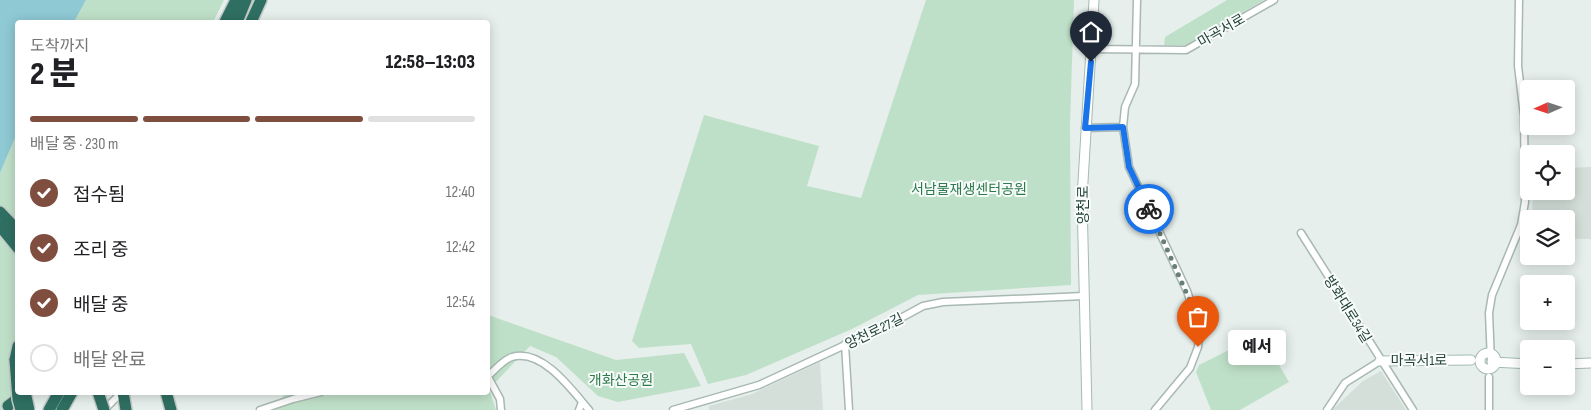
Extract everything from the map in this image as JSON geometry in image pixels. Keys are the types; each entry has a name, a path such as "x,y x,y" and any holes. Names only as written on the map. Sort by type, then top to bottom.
{"highway":[{"path":"227,20 236,0"},
{"path":"238,20 246,0"},
{"path":"252,20 261,0"},
{"path":"0,212 15,228"},
{"path":"0,226 15,244"},
{"path":"18,395 21,410"},
{"path":"7,407 21,395"},
{"path":"26,395 29,410"},
{"path":"49,410 57,395"},
{"path":"62,410 70,395"},
{"path":"99,395 104,410"},
{"path":"107,395 112,410"},
{"path":"123,395 126,410"},
{"path":"167,395 171,410"}],"main road":[{"name":"양천로","path":"1087,410 1082,198 1094,0"},
{"name":"마곡서1로","path":"1380,361 1471,360"},
{"path":"1575,364 1591,363"},
{"path":"1490,369 1520,365"}],"street":[{"path":"1137,0 1135,84 1125,107 1123,127 1129,167 1187,291 1200,330 1198,347 1190,368 1155,410"},
{"name":"마곡서로","path":"1092,49 1186,50 1274,0"},
{"path":"1489,410 1489,313 1492,295 1521,225 1526,169 1518,66 1519,0"},
{"path":"1085,128 1123,127"},
{"name":"방화대로34길","path":"1301,233 1412,410"},
{"name":"양천로27길","path":"673,410 759,385 924,306 943,302 1084,296"},
{"path":"845,344 849,410"},
{"path":"490,374 511,357 535,357 567,384 589,410"},
{"name":"마곡서1로","path":"1327,410 1345,383 1380,361"},
{"path":"490,380 500,399 501,410"},
{"path":"104,410 119,395"},
{"path":"260,410 307,395"},
{"path":"579,410 582,402"}],"shaded area":[{"path":"1591,167 1591,239 1575,239 1575,210 1532,210 1533,200 1575,200 1575,168"},
{"path":"820,362 823,410 709,410 709,406 752,394"},
{"path":"1381,371 1406,410 1332,410 1363,381"}],"green space":[{"path":"86,0 224,0 214,20 75,20"},
{"name":"서남물재생센터공원","path":"926,0 1074,0 1070,125 1071,285 918,295 852,329 746,375 708,384 691,344 639,348 632,341 704,115 819,146 807,186 861,198"},
{"path":"1227,0 1264,0 1186,45 1164,45 1165,37"},
{"path":"15,138 15,395 21,395 14,410 0,410 0,173"},
{"name":"개화산공원","path":"490,316 616,360 684,353 701,386 618,402 598,396 556,357 530,346 490,388"},
{"path":"1261,334 1289,382 1240,410 1211,410 1196,372 1199,365"},
{"name":"개화산공원","path":"490,392 496,410 275,410 284,395 490,395"}],"water":[{"path":"0,0 86,0 75,20 15,20 15,138 0,173"}],"way so far":[{"path":"1149,209 1195,312 1200,330 1198,347"}],"place":[{"name":"예서","path":"1198,347"}],"route":[{"path":"1091,62 1085,128 1123,127 1129,167 1149,209"}]}
